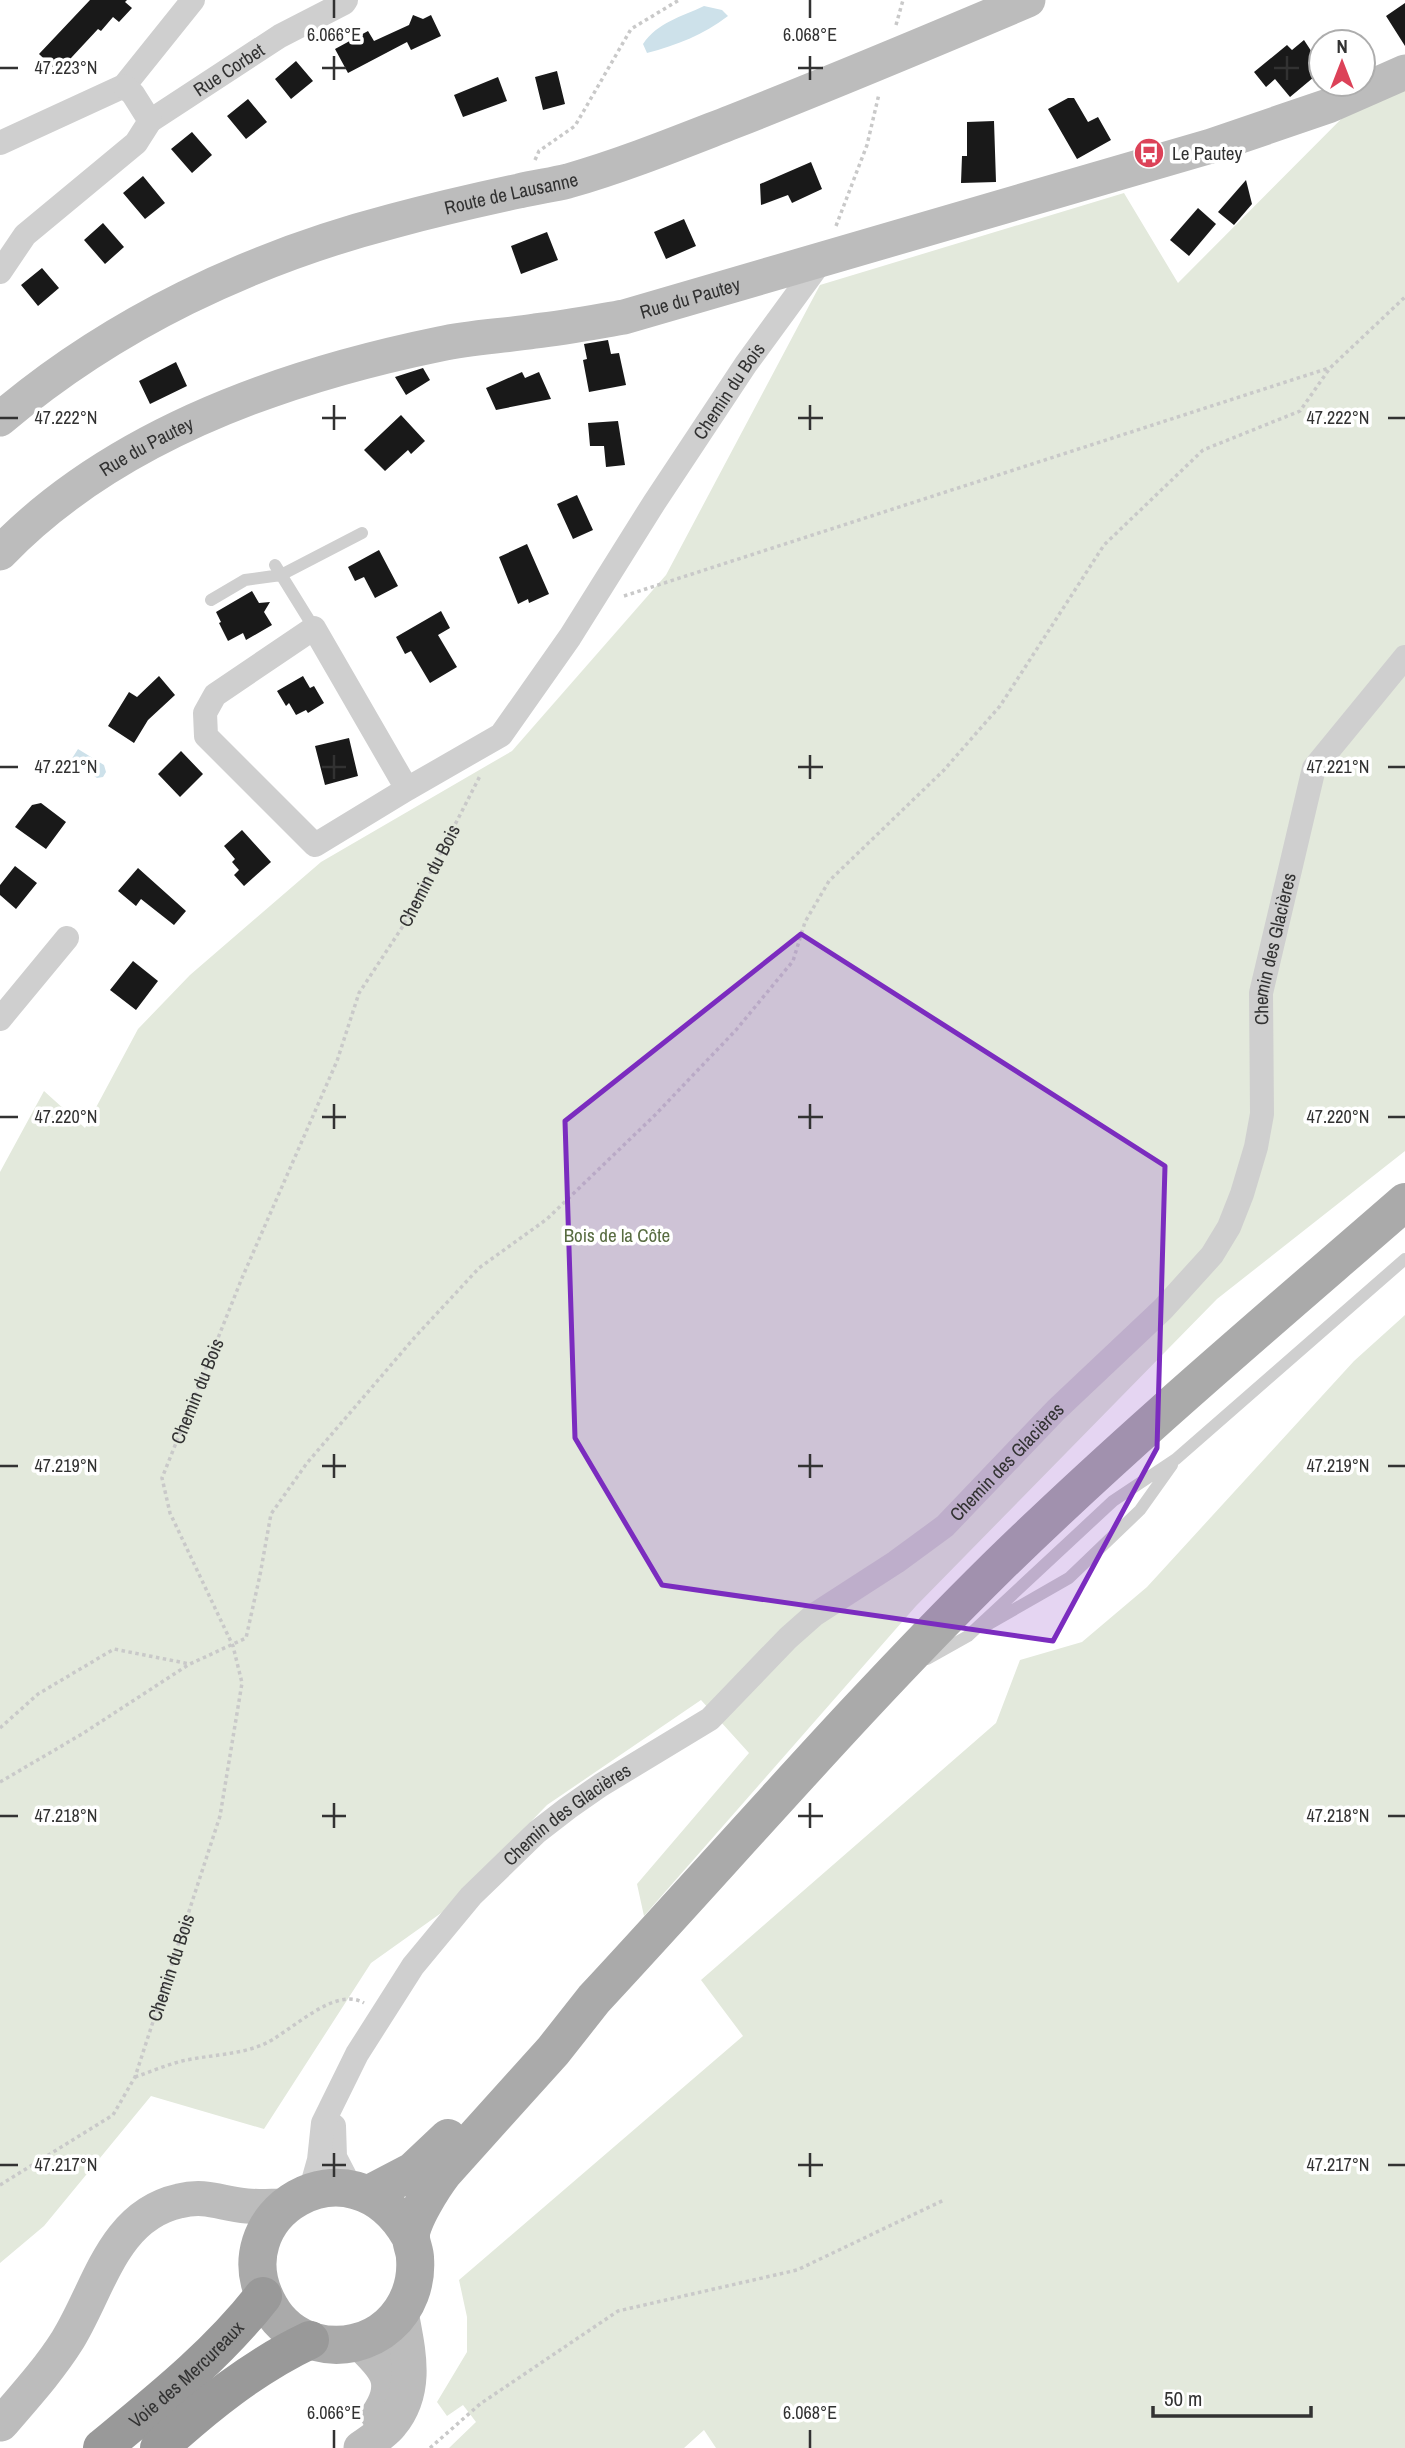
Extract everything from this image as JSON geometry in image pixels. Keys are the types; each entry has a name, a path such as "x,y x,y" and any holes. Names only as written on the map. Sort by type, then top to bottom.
{"highway":[{"name":"Voie des Mercureaux","path":"102,2448 196,2368 263,2296"},
{"name":"Voie des Mercureaux","path":"159,2448 195,2416 257,2370 310,2340"}],"main road":[{"name":"Route de Lausanne","path":"3,417 82,357 130,328 216,283 332,239 393,221 567,181 680,142 888,60 1028,0"},
{"name":"Rue du Pautey","path":"0,553 20,532 105,469 146,446 250,397 367,361 442,343 624,317 1211,146 1328,106 1405,72"},
{"path":"410,2236 431,2189 444,2172 554,2051 594,1999 887,1681 984,1580 1094,1475 1405,1202"},
{"path":"360,2191 398,2180 430,2156 544,2041 594,1999"},
{"path":"1,2425 54,2361 74,2331 117,2245 139,2220 167,2204 193,2198 223,2200 245,2206 297,2199 330,2187 360,2191 387,2204 400,2218 410,2236 416,2275 411,2294 401,2312 375,2336 359,2342 326,2345 310,2340 290,2330 274,2315 263,2296 258,2276 258,2254 263,2236 272,2220 297,2199"},
{"path":"1,2425 49,2392 69,2371 104,2318 134,2253 152,2235 184,2220 216,2219 235,2227 258,2254"},
{"path":"361,2448 390,2425 402,2407 408,2390 410,2359 401,2312"},
{"path":"355,2448 386,2403 390,2388 388,2375 382,2364 359,2342"}],"street":[{"path":"0,143 124,86 193,0"},
{"name":"Rue Corbet","path":"0,272 25,235 136,143 150,121 280,36 346,0"},
{"path":"124,86 150,121"},
{"name":"Chemin du Bois","path":"314,628 215,695 205,713 206,736 315,845 501,735 589,607 654,502 738,376 822,260"},
{"path":"314,628 407,789"},
{"name":"Chemin des Glacières","path":"297,2199 319,2160 323,2123 357,2054 413,1966 471,1896 500,1866 568,1808 710,1719 778,1648 814,1615 896,1563 945,1526 1056,1410 1163,1309 1212,1255 1229,1227 1256,1147 1262,1114 1261,993 1314,768 1405,657"},
{"path":"0,1019 66,938"},
{"name":"Chemin des Glacières","path":"337,2099 334,2149 340,2167 360,2191"}],"lane":[{"path":"211,600 245,580 278,570 362,533"},
{"path":"278,570 314,628"},
{"path":"968,1636 1113,1501 1176,1459 1405,1259"},
{"path":"887,1681 1069,1577 1140,1510 1176,1459"}],"path":[{"path":"520,190 539,151 575,126 631,29 679,0"},
{"path":"822,260 867,145 903,0"},
{"path":"0,1783 190,1664 246,1638 271,1514 307,1463 415,1337 479,1268 557,1210 655,1115 736,1030 793,961 805,922 829,881 944,769 1000,706 1104,545 1203,450 1300,411 1330,368 1405,297"},
{"path":"589,607 1330,368"},
{"name":"Chemin du Bois","path":"0,2185 113,2115 135,2077 220,1815 242,1683 233,1646 170,1513 162,1478 242,1278 337,1061 359,993 402,926 501,735"},
{"path":"0,1728 38,1693 114,1649 190,1664"},
{"path":"135,2077 181,2061 262,2045 331,2003 345,1999 358,2000 382,2013"},
{"path":"430,2448 480,2404 618,2311 797,2270 944,2200"}],"highlighted area":[{"path":"801,934 1165,1166 1157,1448 1053,1641 662,1585 575,1438 565,1121"}],"green space":[{"name":"Bois de la Côte","path":"1405,59 1405,1151 1217,1299 916,1606 644,1916 637,1884 749,1753 701,1700 547,1805 444,1911 371,1963 264,2129 151,2096 44,2226 0,2263 0,1172 44,1091 85,1128 138,1029 190,975 321,862 512,751 666,575 820,285 1124,193 1178,283 1362,98 1377,98 1377,83"},
{"path":"1405,1315 1405,2448 716,2448 704,2430 684,2448 449,2448 476,2422 463,2405 447,2416 437,2402 467,2352 467,2317 459,2280 743,2036 701,1980 996,1723 1020,1660 1082,1642 1147,1587 1354,1361"}],"water":[{"path":"704,6 722,10 728,16 689,39 647,53 643,44 656,30"},
{"path":"78,749 104,765 106,772 103,777 97,778 71,760"}],"building":[{"path":"90,0 127,0 125,2 132,8 119,22 113,17 101,31 98,29 58,72 39,54"},
{"path":"1405,3 1405,46 1386,16"},
{"path":"413,15 423,19 431,15 441,36 411,50 407,42 348,73 335,49 368,31 374,41 409,25"},
{"path":"1304,40 1307,45 1307,83 1290,97 1275,79 1266,87 1254,72 1287,45 1292,50"},
{"path":"296,61 313,81 291,99 275,79"},
{"path":"557,71 565,104 543,110 535,77"},
{"path":"498,77 507,101 463,117 454,95"},
{"path":"1068,98 1074,98 1088,122 1098,117 1111,140 1077,159 1048,109"},
{"path":"248,99 267,122 246,139 227,116"},
{"path":"994,121 996,182 961,183 962,156 967,156 967,122"},
{"path":"192,132 212,155 192,173 171,149"},
{"path":"811,162 822,189 792,203 788,195 761,205 760,184"},
{"path":"143,176 165,203 145,219 123,193"},
{"path":"1246,180 1252,204 1234,225 1218,212"},
{"path":"1198,208 1216,224 1189,256 1170,240"},
{"path":"684,219 696,246 666,259 654,232"},
{"path":"103,223 124,247 105,264 84,240"},
{"path":"547,232 558,260 521,274 511,246"},
{"path":"42,268 59,288 38,306 21,285"},
{"path":"608,340 611,354 619,353 626,385 589,392 583,360 587,359 584,344"},
{"path":"176,362 187,386 150,404 139,381"},
{"path":"423,368 430,380 406,395 395,377"},
{"path":"522,372 525,378 539,372 551,399 496,410 486,388"},
{"path":"401,415 425,441 411,454 408,450 385,471 364,450"},
{"path":"618,421 625,465 606,467 604,446 590,446 588,423"},
{"path":"577,495 593,530 573,539 557,504"},
{"path":"527,544 549,594 529,603 528,599 518,604 499,557"},
{"path":"379,550 398,586 375,598 364,577 355,581 348,567"},
{"path":"252,591 259,603 270,602 264,612 272,625 246,640 243,633 228,641 216,612"},
{"path":"441,611 450,628 438,635 457,667 430,683 411,651 405,654 396,637"},
{"path":"159,676 175,695 148,720 134,743 108,726 129,692 137,697"},
{"path":"303,676 310,688 314,686 324,703 308,713 306,710 296,715 289,703 286,706 277,691"},
{"path":"349,738 358,776 325,785 315,746"},
{"path":"181,751 203,774 180,797 158,774"},
{"path":"41,803 66,822 46,849 15,827 32,805"},
{"path":"242,830 271,862 244,886 234,875 239,870 232,862 235,859 224,846"},
{"path":"15,866 37,883 16,909 0,895 0,885"},
{"path":"138,868 186,911 174,925 141,899 136,906 118,891"},
{"path":"133,961 158,981 136,1010 110,990"}],"place":[{"name":"Le Pautey","path":"1149,153"}]}
